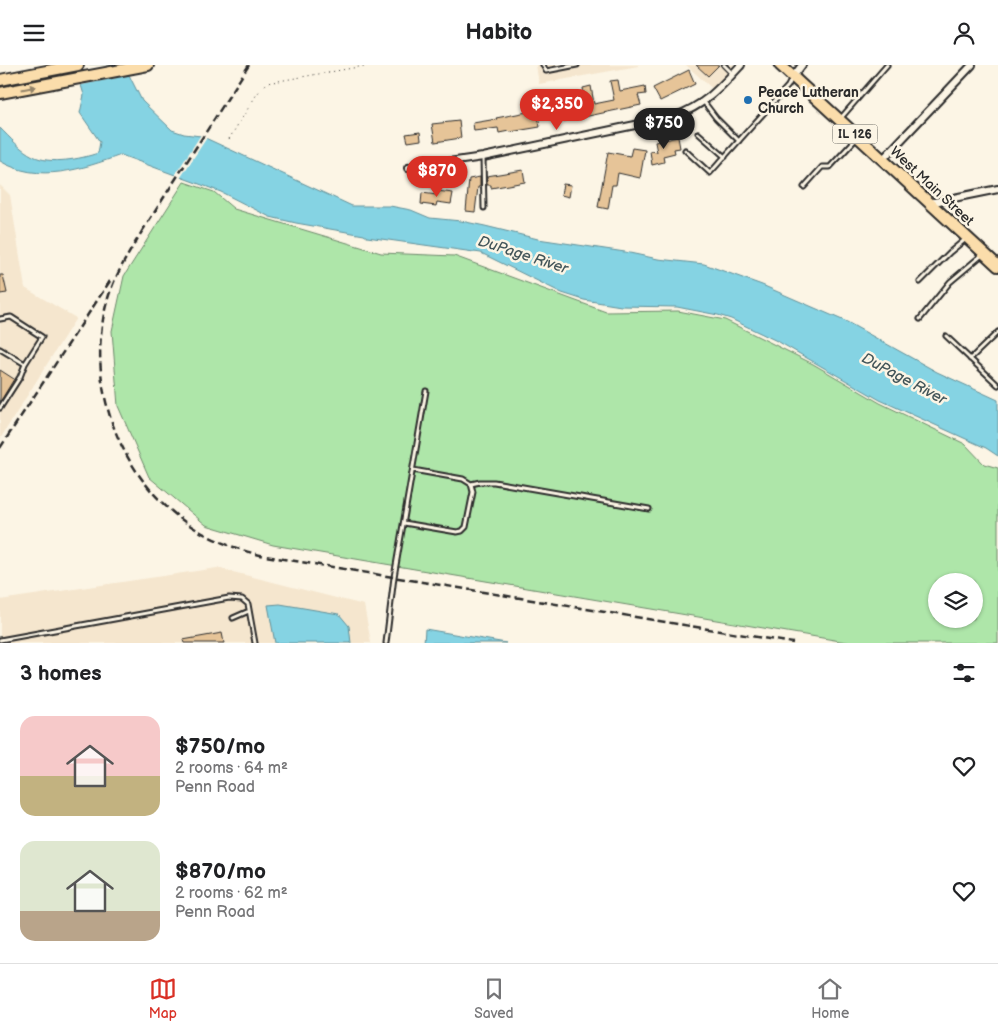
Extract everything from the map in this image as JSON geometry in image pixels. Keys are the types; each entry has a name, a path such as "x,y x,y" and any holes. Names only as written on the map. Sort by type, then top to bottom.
{"main road":[{"path":"0,80 78,65"},
{"path":"0,93 148,65"},
{"name":"West Main Street","path":"780,65 998,266"}],"street":[{"path":"408,168 483,157 660,121 682,114 704,101 714,94 741,65"},
{"path":"793,77 802,65"},
{"path":"883,159 972,65"},
{"path":"929,203 998,189"}],"lane":[{"path":"543,65 546,71 577,65"},
{"path":"724,65 733,74"},
{"path":"840,120 887,65"},
{"path":"685,150 710,173 788,86 793,77"},
{"path":"704,101 716,119 739,141"},
{"path":"698,133 725,157"},
{"path":"804,187 822,167 830,167 858,136"},
{"path":"483,157 484,208"},
{"path":"920,283 950,252 967,238"},
{"path":"920,319 950,281 984,253"},
{"path":"0,319 10,317 42,337 0,408"},
{"path":"970,359 998,332"},
{"path":"946,336 998,385"},
{"path":"0,349 25,364"},
{"path":"386,643 394,577 426,391"},
{"path":"404,523 462,531 466,527 473,492 471,484 463,479 413,469"},
{"path":"471,484 494,482 649,509"},
{"path":"0,640 229,598 242,599 248,604 254,643"},
{"path":"233,618 249,611"}],"path":[{"path":"228,139 258,94 268,83 370,65"}],"shaded area":[{"path":"536,65 638,65 638,66 539,84"},
{"path":"686,65 738,65 715,91"},
{"path":"0,185 10,195 25,288 76,318 0,439"},
{"path":"217,568 364,605 371,643 0,643 0,600"}],"green space":[{"path":"184,182 214,192 234,209 381,253 454,256 606,312 678,311 725,320 813,364 880,403 965,444 984,464 998,468 998,643 852,643 273,545 206,525 149,477 118,406 112,331 124,276"}],"water":[{"name":"DuPage River","path":"75,65 124,65 142,101 172,130 201,136 352,206 390,206 411,210 430,218 461,221 538,239 658,259 704,264 762,285 847,322 937,372 998,400 998,456 986,448 880,400 779,342 731,319 718,315 677,307 621,306 584,300 562,293 481,253 367,237 270,217 221,192 121,155 76,169 45,173 15,168 0,161 0,128 24,151 40,159 57,161 98,153 100,142 80,113 84,95"},
{"path":"280,604 339,614 349,626 351,643 275,643 268,605"},
{"path":"425,629 506,643 424,643"}],"pier":[{"path":"72,65 127,65 131,75 77,86"},
{"path":"202,133 208,136 179,180 173,178"}],"building":[{"path":"696,65 719,65 708,76"},
{"path":"689,70 695,84 660,101 653,88"},
{"path":"618,80 620,91 645,86 646,94 638,95 641,105 555,123 553,113 538,116 540,127 510,132 499,133 498,128 474,131 473,123 543,109 542,106 562,102 563,111 586,106 583,88 591,86 594,104 614,100 610,81"},
{"path":"459,121 461,138 435,142 432,124"},
{"path":"420,132 421,140 408,142 406,134"},
{"path":"678,137 680,148 674,149 675,153 663,156 664,162 652,165 650,151 657,152 655,142"},
{"path":"632,148 645,150 640,178 618,173 616,185 612,185 608,209 598,207 608,152 630,156"},
{"path":"523,170 525,182 491,188 491,185 487,185 487,176"},
{"path":"480,177 475,212 466,211 469,179"},
{"path":"563,184 571,185 569,197 561,195"},
{"path":"437,191 453,193 451,204 437,202 436,206 421,204 422,193 437,195"},
{"path":"0,275 3,275 7,293 0,294"},
{"path":"0,370 14,379 0,402"},
{"path":"222,633 224,643 184,643 183,640"}],"railway":[{"path":"141,233 249,65"},
{"path":"144,228 120,269 109,295 102,326 100,358 103,390 111,421 124,450 140,477 161,501 194,528 223,543 265,556 793,643"},
{"path":"0,448 110,281"}],"place":[{"name":"Peace Lutheran Church","path":"748,100"}]}
